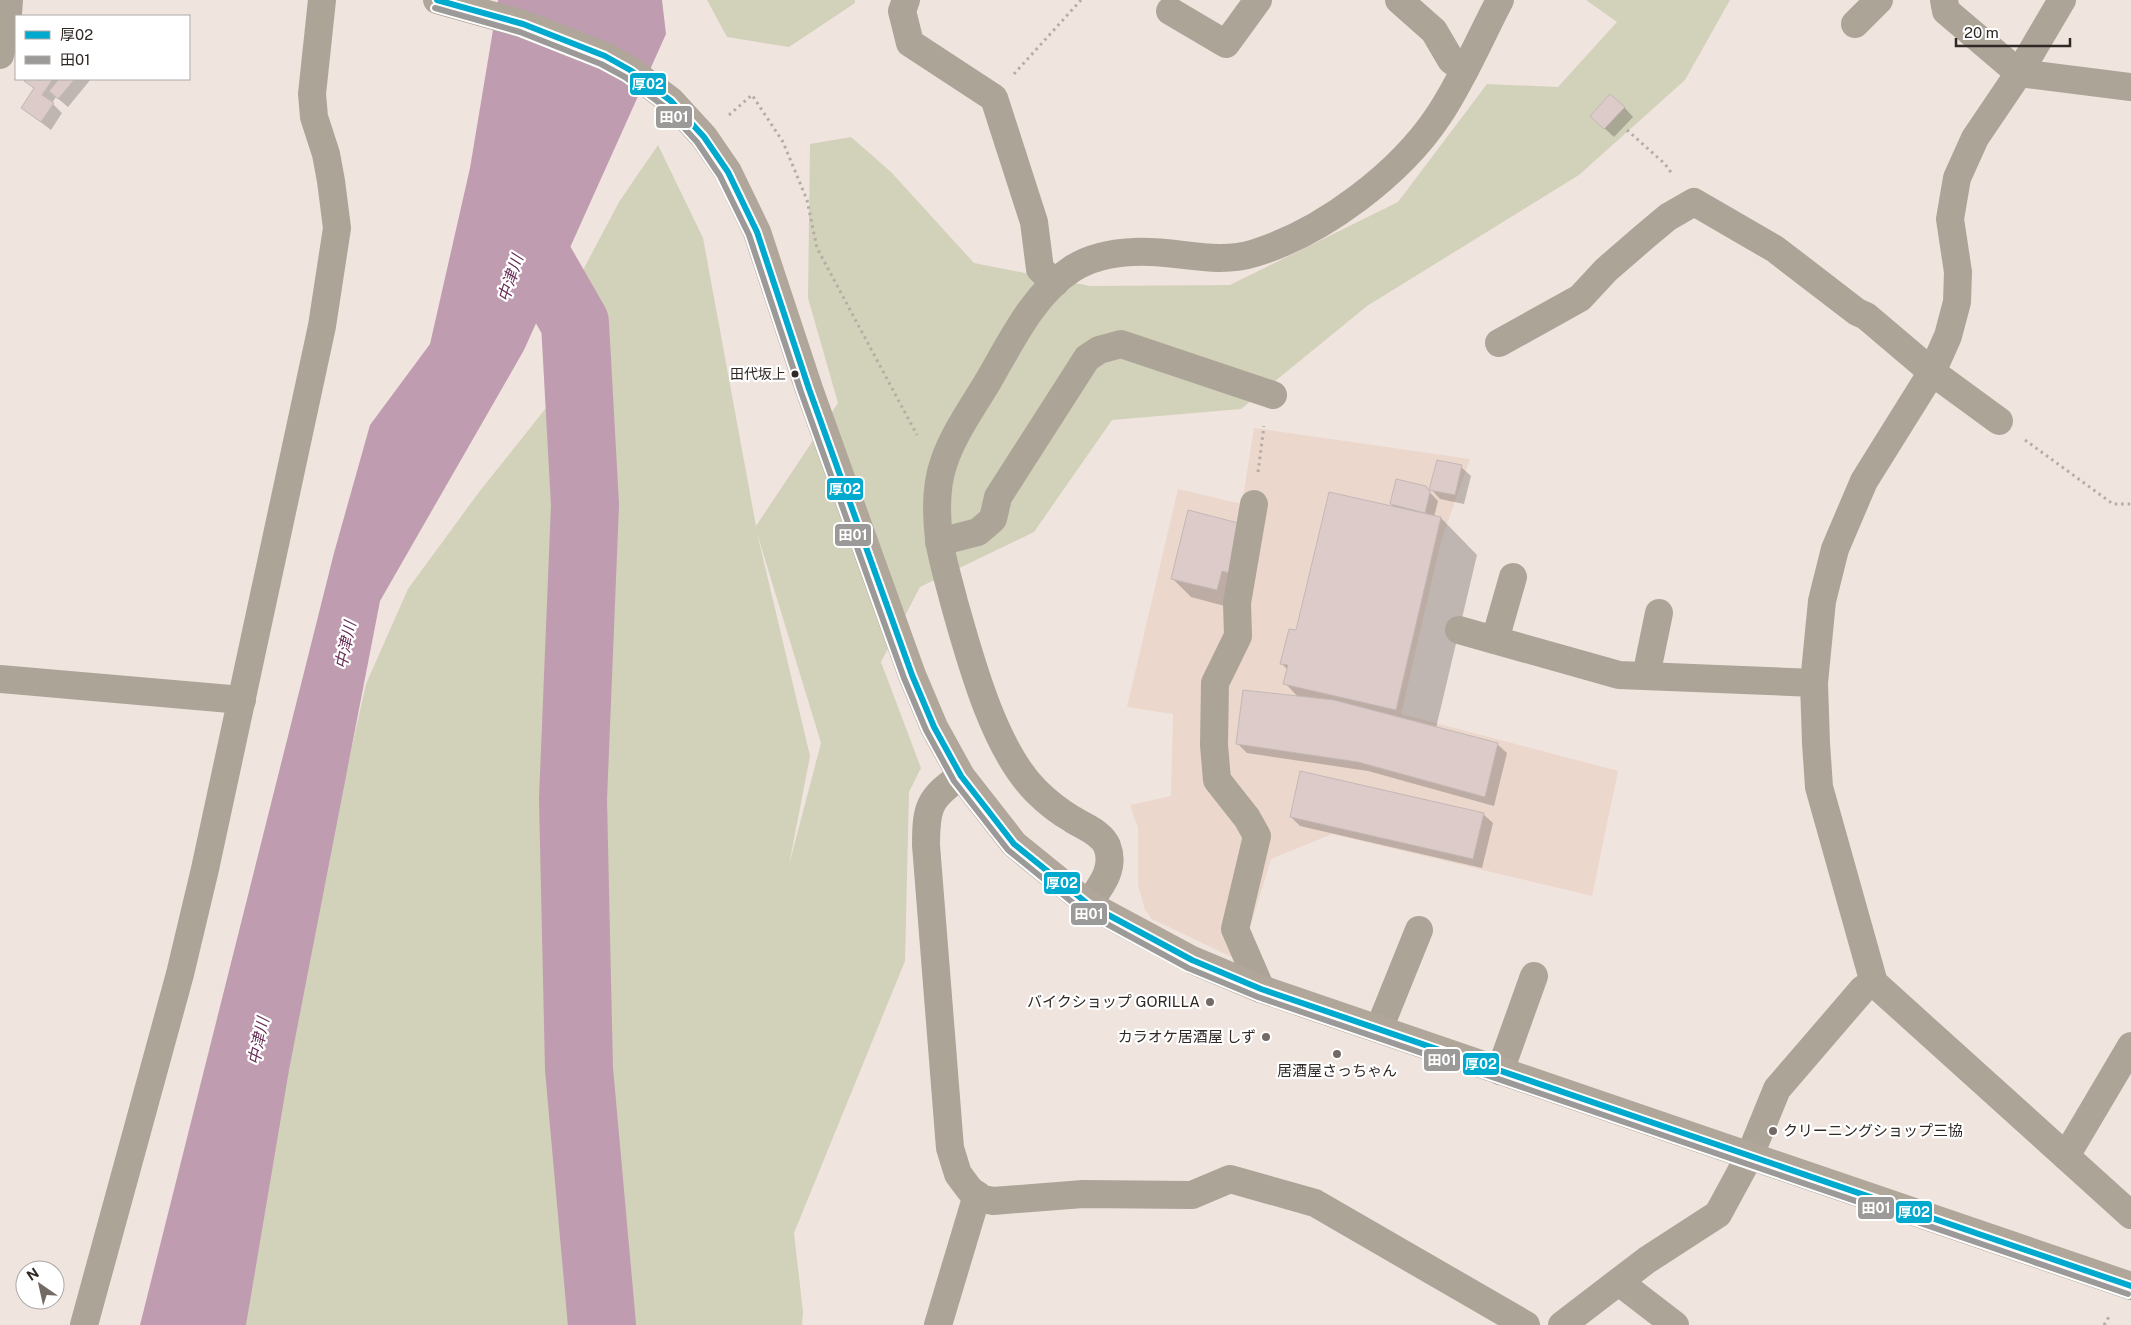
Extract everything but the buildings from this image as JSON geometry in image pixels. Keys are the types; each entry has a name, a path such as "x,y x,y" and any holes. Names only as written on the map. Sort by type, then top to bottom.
{"main road":[{"path":"437,0 524,24 605,56 650,84 696,127 728,172 757,232 812,398 912,675 934,727 961,776 1014,844 1088,904 1192,960 1261,989 2131,1286"}],"street":[{"path":"0,55 7,26 8,0"},
{"path":"84,1325 180,974 242,700 322,326 335,251 337,228 332,181 326,154 314,117 312,94 322,0"},
{"path":"906,0 902,11 910,43 994,98 1034,222 1040,269 1055,283"},
{"path":"1170,11 1228,49 1258,0"},
{"path":"1399,0 1434,31 1451,60 1464,70"},
{"path":"1088,904 1107,877 1110,856 1106,843 1095,832 1070,818 1036,791 1010,754 978,684 939,542 938,487 944,462 974,404 1022,326 1055,283 1071,270 1087,261 1136,251 1224,259 1254,254 1284,242 1346,207 1380,180 1439,116 1500,0"},
{"path":"1855,24 1878,0"},
{"path":"1944,0 1946,11 2019,73 2131,88"},
{"path":"2062,0 2019,73 1975,138 1957,178 1950,219 1958,272 1957,302 1948,336 1932,372 1864,480 1835,549 1822,601 1814,683 1819,786 1874,983 2131,1215"},
{"path":"1499,343 1558,312 1580,298 1606,270 1644,237 1668,217 1694,202 1775,249 1857,312 1866,316 1932,372 1999,421"},
{"path":"939,542 978,532 993,518 998,497 1087,358 1099,350 1121,344 1273,394"},
{"path":"1254,504 1237,603 1238,636 1215,683 1214,744 1217,780 1247,818 1257,836 1243,900 1234,929 1261,989"},
{"path":"1495,640 1513,577"},
{"path":"1646,676 1660,613"},
{"path":"1459,630 1619,675 1814,683"},
{"path":"0,679 242,700"},
{"path":"961,776 935,796 928,808 926,845 950,1148 958,1174 970,1190 984,1199 1004,1201 1083,1194 1192,1194 1230,1179 1316,1203 1526,1325"},
{"path":"1378,1029 1419,930"},
{"path":"1500,1071 1534,976"},
{"path":"1562,1325 1646,1260 1718,1214 1750,1156 1777,1089 1863,989 1874,983"},
{"path":"2066,1156 2131,1046"},
{"path":"938,1325 977,1195"},
{"path":"1619,1282 1674,1325"}],"path":[{"path":"1014,74 1081,0"},
{"path":"696,127 752,95 783,142 807,200 817,248 927,454 944,462"},
{"path":"1627,130 1665,164 1694,202"},
{"path":"1254,504 1266,409 1273,394"},
{"path":"1999,421 2113,504 2131,504"}],"shaded area":[{"path":"1254,428 1470,459 1441,541 1401,714 1618,771 1592,896 1332,834 1271,859 1240,961 1152,919 1145,910 1138,885 1138,828 1130,805 1171,796 1173,714 1127,707 1178,489 1242,504"}],"green space":[{"path":"707,0 855,0 855,3 789,47 727,37"},
{"path":"1586,0 1730,0 1685,80 1579,175 1367,306 1241,409 1112,420 1034,532 920,587 881,662 921,768 909,792 905,961 794,1233 803,1312 802,1325 619,1325 597,1122 587,865 598,660 598,532 587,384 582,272 619,202 658,145 703,238 756,526 838,403 808,298 810,144 851,137 891,172 974,263 1090,286 1230,285 1398,202 1487,84 1558,87 1617,22","holes":["757,533 821,743 789,865 810,756"]},
{"path":"546,408 565,531 563,652 543,865 547,1073 573,1325 238,1325 335,822 366,684 408,589 479,492"}],"water":[{"name":"中津川","path":"498,0 662,0 666,34 524,350 380,601 289,1070 246,1325 140,1325 334,553 370,425 430,344 470,168"}],"waterway":[{"path":"524,234 575,323 585,505 573,799 579,1069 602,1325"}],"transit line":[{"name":"厚02","path":"437,0 523,24 605,56 630,70 671,101 704,137 728,172 757,232 809,389 912,675 934,727 961,776 1014,844 1088,904 1192,960 1261,989 2131,1286"},
{"name":"田01","path":"435,8 520,32 601,64 625,77 665,107 697,142 720,176 749,235 801,392 904,678 926,730 954,781 1008,850 1083,911 1188,968 1258,997 2128,1294"}],"place":[{"name":"田代坂上","path":"795,374"},
{"name":"バイクショップ GORILLA","path":"1210,1002"},
{"name":"カラオケ居酒屋 しず","path":"1266,1037"},
{"name":"居酒屋さっちゃん","path":"1337,1054"},
{"name":"クリーニングショップ三協","path":"1773,1131"}]}
